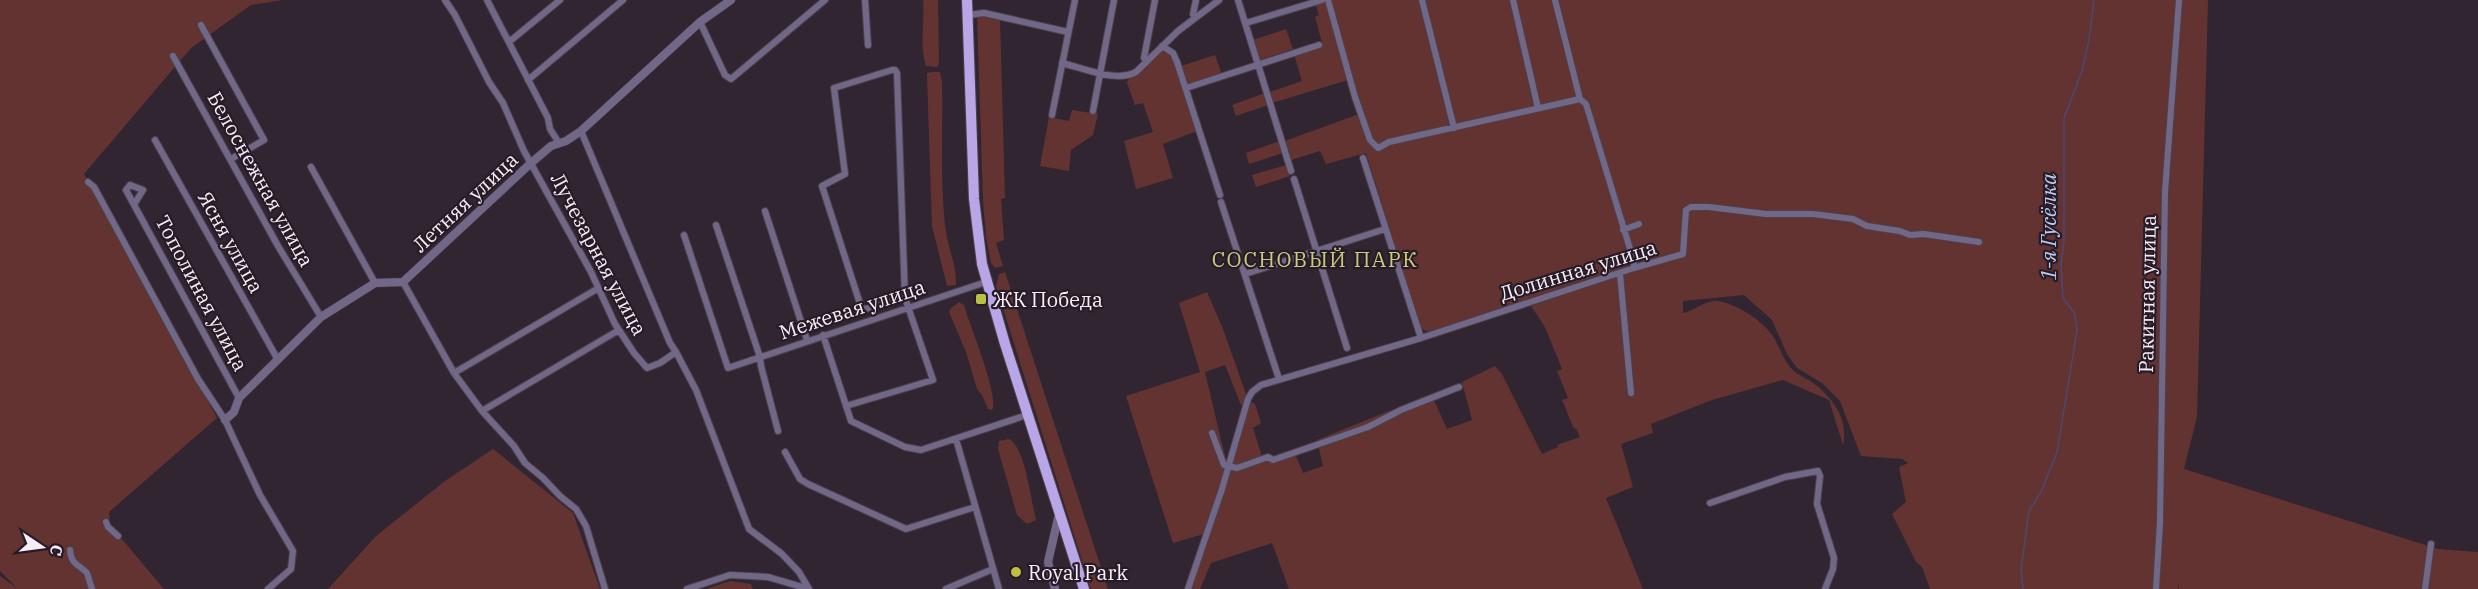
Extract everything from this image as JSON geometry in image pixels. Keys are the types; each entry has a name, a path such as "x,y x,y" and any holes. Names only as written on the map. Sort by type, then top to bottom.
{"main road":[{"path":"967,0 977,238 987,282 1027,415 1084,589"}],"street":[{"name":"Лучезарная улица","path":"445,0 489,82 503,103 531,163 591,272 597,290 634,353 647,368 660,363 676,352"},
{"path":"509,42 560,0"},
{"path":"528,80 623,0"},
{"path":"700,22 725,75 731,79 825,0"},
{"path":"865,0 868,45"},
{"path":"1052,115 1074,0"},
{"path":"1093,111 1114,0"},
{"path":"1146,61 1144,58 1155,0"},
{"path":"1195,18 1196,0"},
{"path":"1062,63 1129,76 1219,0"},
{"path":"1238,0 1291,171"},
{"path":"1246,23 1322,0"},
{"path":"1328,0 1370,140 1378,148 1389,142 1580,99"},
{"path":"1422,0 1454,128"},
{"path":"1513,0 1538,108"},
{"path":"1555,0 1580,99 1586,104 1634,261 1634,268"},
{"name":"Ракитная улица","path":"2156,589 2160,522 2165,192 2179,0"},
{"path":"489,1 559,143"},
{"name":"Летняя улица","path":"403,282 531,163 551,146 568,140 581,131 700,22 728,1"},
{"path":"968,15 984,13 1068,32"},
{"path":"201,25 264,140 231,159"},
{"path":"1186,88 1319,45"},
{"path":"1162,46 1173,53 1186,88 1279,379"},
{"name":"Белоснежная улица","path":"173,56 278,246 321,317"},
{"path":"846,406 933,380 911,308 905,298 897,73 893,69 834,88 845,174 824,184 822,189 866,322"},
{"path":"581,131 670,343 696,390 749,529 782,554 800,573 809,589"},
{"name":"Ясня улица","path":"155,140 278,360"},
{"path":"1364,159 1421,338"},
{"path":"311,167 375,283"},
{"path":"1294,179 1347,348"},
{"path":"88,182 94,187 198,379 225,420 260,495 293,551 291,569 268,589"},
{"name":"Тополиная улица","path":"135,203 239,398"},
{"name":"Долинная улица","path":"1228,466 1248,399 1252,392 1261,385 1421,338 1683,254 1686,210 1691,207 1766,214 1813,214 1853,219 1867,226 1900,231 1910,235 1924,234 1980,242"},
{"path":"765,211 807,340"},
{"path":"1623,230 1639,224"},
{"path":"716,225 760,357 778,431"},
{"path":"1245,274 1385,229"},
{"name":"Межевая улица","path":"684,235 728,368 987,282"},
{"path":"1620,274 1631,393"},
{"path":"225,420 234,412 239,398 321,317 375,283 403,282 454,373 482,411 514,446 525,464 576,508 586,526 605,589"},
{"path":"454,373 597,290"},
{"path":"862,310 905,298"},
{"path":"482,411 619,330"},
{"path":"823,335 851,421 905,447 921,450 1027,415"},
{"path":"1212,433 1224,465 1237,468 1268,458 1273,460 1368,427 1401,410 1459,387"},
{"path":"956,439 999,589"},
{"path":"785,452 800,479 906,529 975,507"},
{"path":"1188,589 1228,466"},
{"path":"1710,503 1785,477 1818,471 1820,476 1817,504 1834,558 1833,569 1825,589"},
{"path":"1055,589 1048,562 1059,513"},
{"path":"106,522 118,536"},
{"path":"2425,589 2431,544"},
{"path":"70,550 71,559 87,573 92,589"},
{"path":"946,589 993,569"},
{"path":"687,589 730,575 768,577 809,589"}],"shaded area":[{"path":"0,0 283,0 251,5 191,48 84,174 217,418 109,512 110,525 164,589 0,589 0,576 17,588 0,571"},
{"path":"923,0 938,0 939,63 937,67 926,66 924,58"},
{"path":"1310,0 2208,0 2197,417 2184,469 2438,549 2478,552 2478,589 2179,589 2179,581 2178,589 1930,589 1922,567 1916,562 1892,514 1906,502 1899,467 1908,463 1902,459 1861,456 1840,401 1822,383 1797,368 1787,354 1772,320 1744,295 1683,301 1683,313 1708,302 1717,301 1733,305 1757,320 1770,332 1790,367 1819,388 1837,409 1844,426 1843,445 1829,400 1783,380 1712,400 1651,424 1653,433 1621,444 1633,487 1606,498 1643,589 1289,589 1272,543 1211,563 1200,589 1190,589 1250,401 1255,404 1261,423 1253,428 1262,457 1271,454 1272,458 1293,449 1303,473 1323,466 1317,440 1431,394 1447,429 1472,420 1462,382 1495,366 1502,374 1542,454 1558,447 1557,445 1580,437 1573,427 1562,400 1568,398 1557,371 1562,369 1545,327 1531,306 1637,269 1633,264 1432,331 1421,328 1366,153 1326,164 1320,151 1291,160 1285,141 1359,114 1348,80 1272,103 1270,92 1302,81 1294,54 1323,46 1315,17 1319,15 1315,3"},
{"path":"977,16 1000,19 1005,198 1001,199 1004,240 996,243 1003,266 995,268 991,263 986,237 983,201"},
{"path":"1286,29 1293,49 1260,60 1253,40"},
{"path":"1162,51 1171,54 1175,62 1197,131 1163,144 1173,178 1136,189 1124,141 1153,132 1143,103 1135,105 1127,83 1129,78 1137,74"},
{"path":"1215,55 1222,75 1190,85 1186,82 1181,66"},
{"path":"940,72 942,82 943,208 956,278 956,285 947,286 932,226 927,73"},
{"path":"1265,93 1268,105 1236,116 1232,105"},
{"path":"1072,110 1098,114 1093,135 1071,150 1069,171 1040,166 1049,117 1069,121"},
{"path":"1280,141 1283,153 1249,164 1246,153"},
{"path":"1286,165 1290,176 1256,187 1252,175"},
{"path":"1005,272 1108,589 1091,589 996,286 999,274"},
{"path":"1207,292 1247,397 1244,406 1241,405 1225,365 1205,372 1228,462 1204,534 1173,543 1126,396 1200,372 1179,303"},
{"path":"959,302 964,305 988,376 992,391 992,410 988,409 977,389 966,352 949,312"},
{"path":"1009,439 1020,453 1030,489 1036,520 1027,524 1017,515 998,449 999,441"},
{"path":"493,449 573,513 600,589 328,589 376,536 445,481"},
{"path":"730,581 751,584 753,589 706,589"}],"waterway":[{"name":"1-я Гусёлка","path":"2023,589 2021,569 2029,511 2042,490 2057,452 2077,330 2075,314 2063,298 2061,263 2064,242 2064,118 2082,71 2094,0"}],"place":[{"name":"ЖК Победа","path":"981,299"},
{"name":"Royal Park","path":"1016,572"}],"district":[{"name":"СОСНОВЫЙ ПАРК","path":"1315,259"}]}
